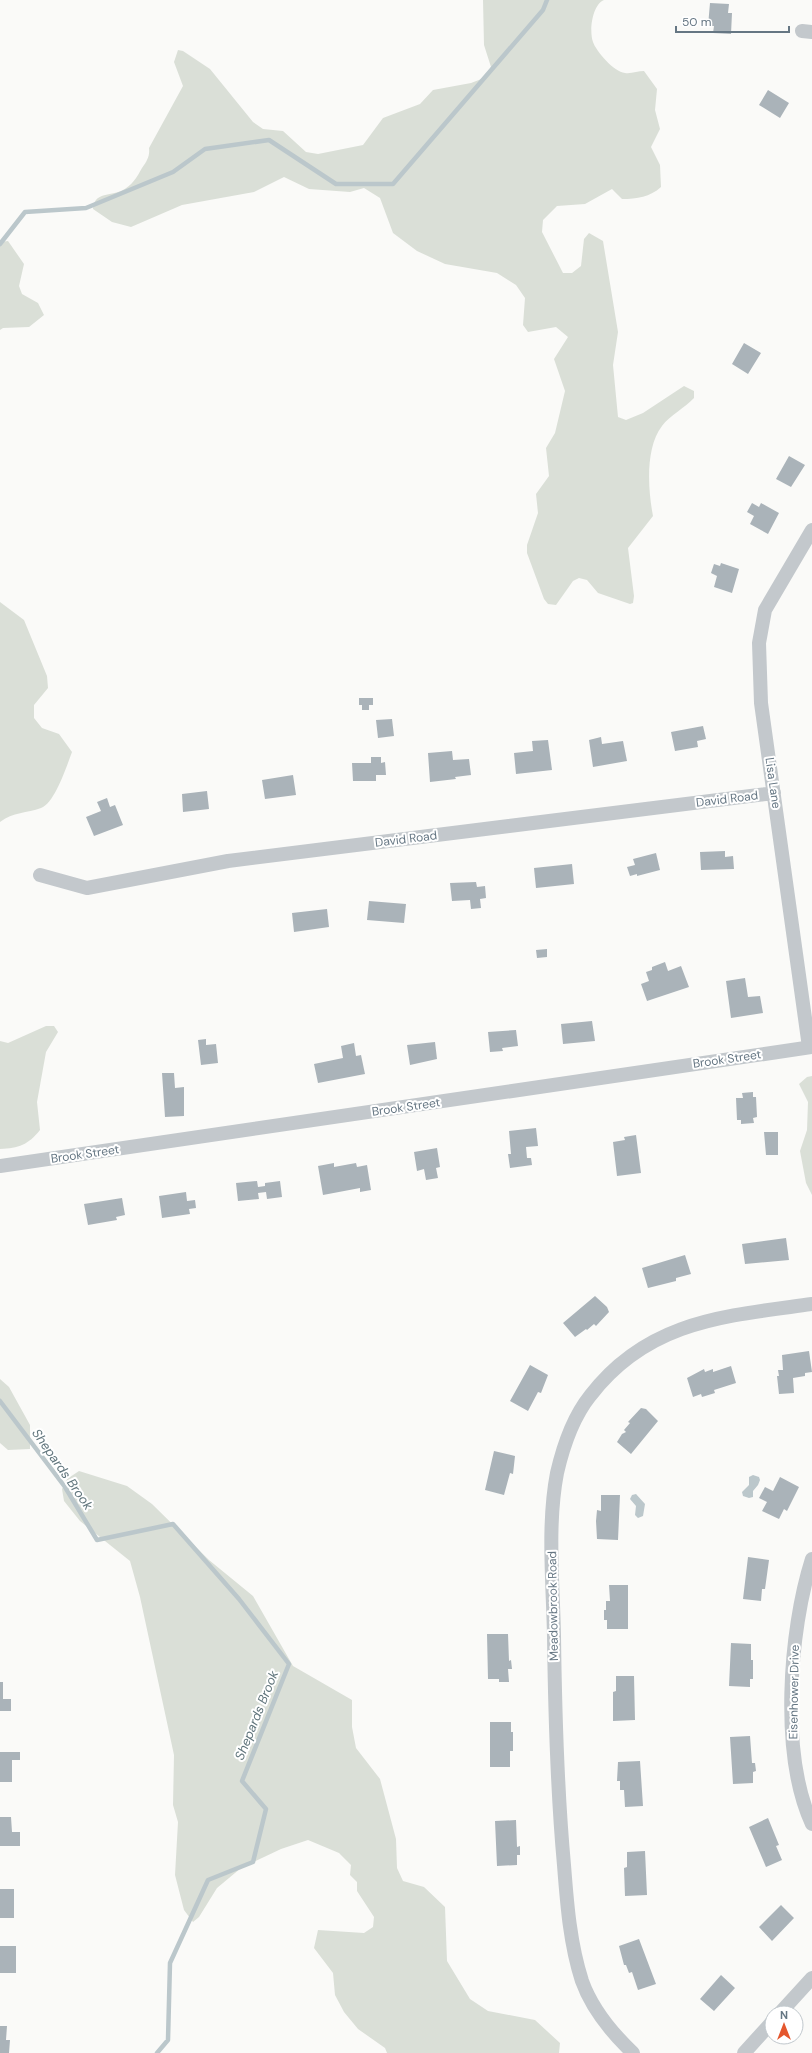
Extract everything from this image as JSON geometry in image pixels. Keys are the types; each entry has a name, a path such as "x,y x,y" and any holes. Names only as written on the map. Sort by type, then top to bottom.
{"street":[{"name":"Lisa Lane","path":"810,1047 761,703 759,643 761,625 765,610 812,530"},
{"name":"David Road","path":"40,875 87,888 228,861 774,793"},
{"name":"Brook Street","path":"0,1166 810,1047"},
{"name":"Meadowbrook Road","path":"633,2053 599,2014 590,2000 578,1967 571,1932 560,1827 555,1730 552,1534 554,1498 558,1472 571,1430 588,1398 614,1370 643,1347 672,1331 696,1323 758,1311 812,1304"},
{"name":"Eisenhower Drive","path":"812,1559 801,1600 795,1632 793,1704 795,1765 799,1787 812,1824"},
{"path":"787,2005 812,1978"},
{"path":"744,2053 764,2031"}],"shaded area":[{"path":"483,0 604,0 597,7 592,19 591,32 595,46 611,65 621,72 627,73 644,71 657,89 655,110 660,129 651,147 660,165 661,187 648,195 628,199 622,199 612,189 585,204 557,206 543,220 542,232 563,273 572,273 581,266 584,239 589,233 603,241 618,332 613,365 618,417 626,420 643,413 684,386 694,391 694,398 669,418 662,426 653,446 650,457 649,482 653,516 628,548 634,596 633,603 630,604 598,593 587,580 579,578 573,581 556,605 548,604 544,599 527,553 527,545 538,513 536,494 549,476 546,448 555,433 565,391 554,359 568,337 556,327 528,332 523,325 525,298 516,285 497,273 445,264 417,251 393,233 380,198 364,188 350,192 309,189 284,177 254,192 182,205 131,227 112,222 93,209 96,200 99,197 117,193 128,187 147,161 149,156 149,148 183,86 174,62 178,50 183,51 210,69 253,122 263,129 283,131 306,152 318,154 363,145 383,118 420,104 433,90 471,83 484,78 491,67 484,45"},
{"path":"8,241 24,264 19,286 22,294 38,303 44,315 29,327 3,328 0,330 0,242"},
{"path":"0,602 24,620 47,676 48,688 34,705 34,718 42,728 59,734 72,752 56,792 46,805 36,810 15,814 0,822"},
{"path":"46,1026 54,1026 58,1032 46,1052 37,1102 40,1130 23,1145 13,1148 0,1149 0,1041 8,1043"},
{"path":"812,1076 812,1195 806,1183 800,1151 807,1130 808,1102 799,1084 807,1077"},
{"path":"0,1379 9,1387 30,1425 30,1449 8,1450 0,1443"},
{"path":"79,1471 127,1486 152,1504 209,1560 253,1596 293,1666 352,1700 352,1727 356,1748 380,1779 396,1839 397,1868 403,1881 424,1887 445,1907 447,1961 470,1999 488,2011 535,2020 560,2043 559,2053 387,2053 385,2048 358,2029 344,2012 335,1995 333,1973 314,1948 318,1930 364,1933 373,1927 374,1917 357,1891 357,1882 350,1875 351,1865 339,1853 308,1840 281,1849 241,1868 217,1888 199,1917 193,1922 184,1910 175,1875 178,1822 173,1805 174,1755 140,1597 130,1561 80,1521 64,1501 62,1489 67,1479"},
{"path":"753,1475 759,1477 760,1480 753,1491 753,1497 749,1498 743,1496 742,1492 749,1485 749,1477"},
{"path":"636,1494 645,1504 643,1516 638,1518 635,1515 636,1506 630,1499 632,1495"}],"building":[{"path":"710,3 729,4 728,13 732,13 731,34 713,33 714,26 708,26"},
{"path":"768,90 789,103 780,118 759,105"},
{"path":"744,343 761,353 748,374 732,364"},
{"path":"789,456 805,465 791,487 776,479"},
{"path":"752,503 759,507 761,503 779,513 768,534 750,524 754,516 747,512"},
{"path":"721,563 739,569 732,593 714,587 717,576 711,573 714,564 720,566"},
{"path":"359,698 373,698 373,705 369,705 369,710 362,710 362,705 359,705"},
{"path":"392,719 394,736 378,738 376,720"},
{"path":"703,726 706,739 697,741 698,747 675,751 671,732"},
{"path":"601,737 602,744 623,741 627,761 593,767 589,740"},
{"path":"548,740 552,770 516,774 514,753 533,751 532,741"},
{"path":"452,751 453,760 469,759 471,775 455,777 456,779 430,782 428,753"},
{"path":"371,757 381,757 381,763 385,762 386,775 376,775 376,781 353,781 352,763 371,763"},
{"path":"293,775 296,795 265,799 262,780"},
{"path":"207,791 209,809 183,812 182,794"},
{"path":"107,798 110,807 115,805 123,825 94,836 86,817 101,811 97,802"},
{"path":"725,851 725,857 733,856 734,869 701,870 700,852"},
{"path":"656,853 660,870 637,876 637,874 630,876 627,867 635,865 633,859"},
{"path":"572,864 574,884 536,888 534,868"},
{"path":"476,882 477,887 485,886 486,898 480,899 481,908 471,909 470,900 452,901 450,883"},
{"path":"369,901 406,904 404,923 367,920"},
{"path":"327,909 329,927 294,932 292,913"},
{"path":"547,949 547,957 537,958 536,950"},
{"path":"665,962 668,971 681,966 689,987 647,1001 641,984 649,981 646,972 652,970 652,967"},
{"path":"745,978 748,997 760,996 763,1013 731,1018 726,981"},
{"path":"592,1021 595,1041 563,1044 561,1024"},
{"path":"516,1030 518,1046 502,1048 503,1051 490,1052 488,1032"},
{"path":"206,1039 206,1045 216,1044 218,1063 201,1065 198,1040"},
{"path":"435,1042 437,1059 410,1065 407,1045"},
{"path":"354,1043 356,1056 361,1055 365,1074 318,1083 314,1064 343,1058 341,1046"},
{"path":"162,1073 174,1073 175,1088 184,1087 184,1116 165,1117"},
{"path":"753,1092 753,1097 756,1097 757,1117 753,1118 754,1123 741,1124 741,1120 737,1120 736,1098 743,1098 742,1093"},
{"path":"536,1128 538,1146 526,1147 527,1158 531,1158 532,1165 510,1168 508,1154 511,1154 509,1131"},
{"path":"764,1132 778,1132 778,1155 766,1155"},
{"path":"636,1135 641,1173 617,1176 613,1142 625,1140 624,1137"},
{"path":"437,1148 440,1167 436,1168 438,1178 426,1180 424,1169 417,1171 414,1152"},
{"path":"334,1163 334,1167 356,1163 357,1167 367,1165 371,1190 360,1192 360,1188 323,1195 318,1166"},
{"path":"257,1181 258,1187 265,1186 265,1183 280,1181 282,1197 267,1199 266,1192 258,1193 259,1199 238,1201 236,1183"},
{"path":"186,1192 187,1201 195,1200 196,1208 189,1209 190,1214 162,1218 159,1196"},
{"path":"122,1198 125,1215 116,1217 117,1220 88,1225 84,1204"},
{"path":"786,1238 789,1260 745,1264 742,1244"},
{"path":"685,1255 691,1274 676,1278 676,1281 648,1288 642,1268"},
{"path":"595,1296 607,1307 609,1312 596,1326 594,1324 575,1337 563,1323"},
{"path":"809,1351 812,1372 805,1373 805,1376 793,1378 794,1393 779,1394 777,1376 779,1376 778,1370 783,1370 782,1355"},
{"path":"530,1365 548,1375 541,1393 538,1392 528,1411 510,1401"},
{"path":"731,1366 736,1383 714,1390 715,1393 702,1397 701,1394 693,1397 687,1378 704,1369 705,1372 713,1369 713,1372"},
{"path":"641,1408 646,1409 658,1421 631,1454 617,1442 622,1434 626,1432 624,1430 630,1423 628,1422"},
{"path":"494,1451 515,1456 513,1474 510,1473 504,1495 485,1490"},
{"path":"780,1477 799,1487 787,1511 784,1509 779,1519 762,1511 767,1502 759,1498 765,1487 773,1491"},
{"path":"601,1495 620,1495 618,1540 597,1539 597,1510 601,1511"},
{"path":"748,1557 769,1560 765,1589 762,1589 761,1601 743,1599"},
{"path":"609,1585 628,1585 628,1629 607,1629 607,1620 604,1620 604,1610 606,1610 606,1601 610,1601"},
{"path":"487,1634 508,1634 509,1661 511,1660 512,1669 508,1669 509,1682 499,1682 499,1679 488,1679"},
{"path":"731,1643 751,1644 753,1679 750,1679 750,1687 729,1686"},
{"path":"616,1676 634,1676 635,1720 613,1721 613,1692 616,1691"},
{"path":"0,1682 3,1682 3,1699 11,1699 11,1711 0,1711"},
{"path":"490,1722 511,1722 511,1732 513,1732 513,1751 510,1751 510,1767 490,1767"},
{"path":"750,1736 752,1763 755,1763 756,1771 753,1772 753,1783 733,1784 730,1737"},
{"path":"0,1752 20,1752 20,1760 12,1760 12,1782 0,1782"},
{"path":"640,1761 643,1806 625,1807 624,1790 620,1790 620,1781 617,1781 618,1762"},
{"path":"0,1817 11,1817 12,1832 20,1832 20,1846 0,1846"},
{"path":"768,1818 779,1845 776,1846 782,1860 766,1867 749,1827"},
{"path":"516,1820 517,1847 520,1846 520,1855 517,1855 517,1865 497,1866 495,1821"},
{"path":"645,1851 647,1895 625,1896 624,1868 627,1867 627,1852"},
{"path":"0,1889 14,1889 14,1918 0,1918"},
{"path":"781,1905 794,1918 772,1941 759,1927"},
{"path":"639,1939 656,1984 638,1990 632,1972 629,1973 626,1965 624,1965 619,1946"},
{"path":"0,1946 16,1946 16,1973 0,1973"},
{"path":"721,1975 735,1988 714,2011 700,1999"},
{"path":"0,2026 7,2026 6,2040 10,2040 9,2053 0,2053"}],"waterway":[{"path":"0,244 25,212 86,208 173,172 205,149 269,140 336,184 393,184 543,10 547,0"},
{"name":"Shepards Brook","path":"0,1401 65,1487 97,1540 173,1524 239,1599 289,1664 242,1781 266,1809 253,1862 208,1880 170,1963 168,2040 157,2053"}]}
